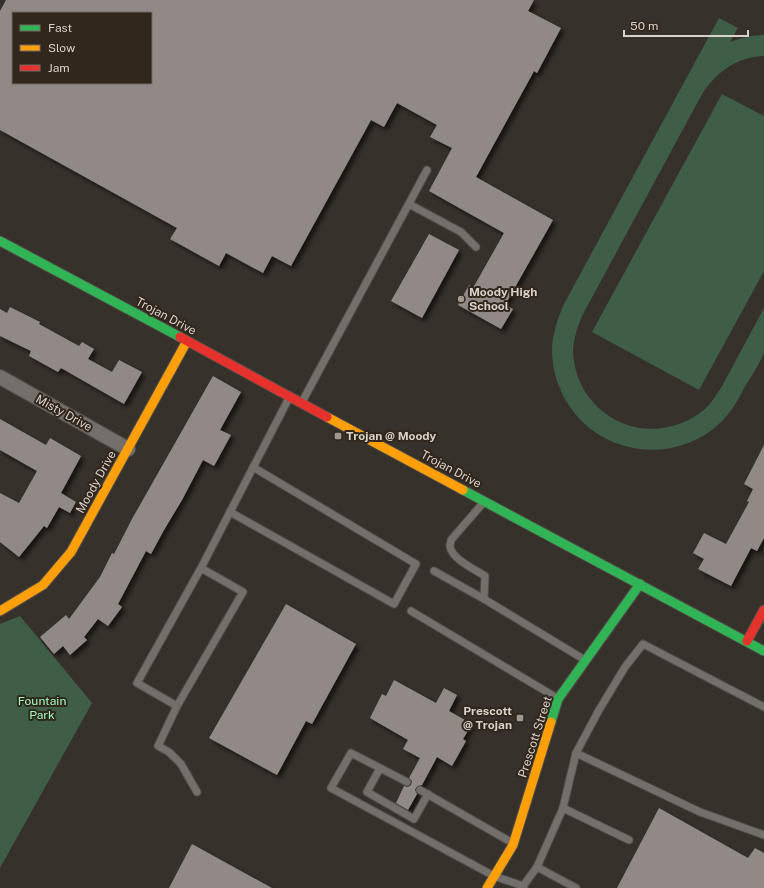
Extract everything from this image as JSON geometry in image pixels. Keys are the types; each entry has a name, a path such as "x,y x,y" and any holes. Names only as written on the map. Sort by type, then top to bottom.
{"street":[{"name":"Trojan Drive","path":"0,241 764,651"},
{"name":"Moody Drive","path":"2,604 43,585 71,552 187,341"},
{"name":"Misty Drive","path":"0,377 128,449"},
{"name":"Prescott Street","path":"487,888 513,843 558,699 640,584"},
{"path":"747,642 764,610"}],"lane":[{"path":"302,402 427,170"},
{"path":"409,204 461,232 476,247"},
{"path":"177,706 137,683 201,568 290,396"},
{"path":"230,512 394,604 416,564 253,467"},
{"path":"484,501 452,540 450,545 452,551 458,559 485,576 484,599"},
{"path":"197,792 181,764 169,752 158,746 177,706 243,592 201,568"},
{"path":"434,571 586,660"},
{"path":"411,611 558,699"},
{"path":"407,782 350,753 331,788 494,876 524,887 537,867 563,808 576,753 599,710 625,667 643,644 764,707"},
{"path":"576,753 700,812 764,835"},
{"path":"380,768 367,792 414,819 428,794"},
{"path":"420,790 513,843"},
{"path":"563,808 629,840"},
{"path":"537,867 576,888"}],"green space":[{"path":"719,18 738,28 730,42 747,37 764,35 764,56 744,59 727,68 713,80 701,96 579,322 573,349 575,367 581,384 590,399 602,411 616,420 632,426 650,429 678,424 693,418 706,408 721,388 764,308 764,351 756,370 730,411 720,423 699,438 677,447 653,450 630,447 607,439 588,426 571,409 559,386 555,372 552,353 553,336 564,304"},
{"path":"722,94 764,116 764,271 699,390 592,332"},
{"name":"Fountain Park","path":"20,616 92,703 0,868 0,624"}],"building":[{"path":"6,0 534,0 528,11 561,28 537,73 534,71 476,177 553,220 505,305 513,309 501,329 458,305 469,285 473,288 504,233 429,191 452,148 430,137 437,125 397,103 384,127 371,120 291,266 272,256 263,273 226,253 219,266 170,239 177,228 0,130 0,11"},
{"path":"429,234 459,250 422,318 391,301"},
{"path":"10,307 40,322 39,324 79,346 82,342 94,349 88,359 112,372 119,360 142,372 124,404 61,368 58,372 29,356 31,351 0,336 0,309 7,313"},
{"path":"213,376 241,392 220,430 231,435 214,466 203,460 151,554 146,551 118,604 122,607 108,626 98,619 84,637 87,640 70,655 63,646 54,654 40,637 66,615 69,619 100,577 112,553 114,554 132,519"},
{"path":"0,419 46,445 50,438 81,456 61,493 76,502 70,513 59,507 47,528 44,526 19,557 0,542 0,493 19,503 37,471 0,450"},
{"path":"764,445 764,538 757,551 751,548 731,586 698,569 704,559 693,553 704,533 726,544 749,502 747,501 753,489 744,484"},
{"path":"286,604 356,644 312,724 306,721 277,775 209,738"},
{"path":"394,680 436,703 444,688 457,695 449,711 472,724 463,739 466,741 452,766 437,757 422,785 416,788 415,790 417,794 408,810 396,803 404,786 408,787 411,785 412,781 409,778 420,758 403,749 408,740 370,718 382,694 386,696"},
{"path":"659,808 748,858 755,848 764,853 764,888 617,888"},
{"path":"192,844 272,888 169,888"}],"traffic: fast":[{"path":"0,241 180,337"},
{"path":"463,490 764,651"},
{"path":"551,722 558,699 640,584"}],"traffic: slow":[{"path":"0,611 43,585 71,552 187,341"},
{"path":"327,417 463,490"},
{"path":"487,888 513,845 551,722"}],"traffic: jam":[{"path":"180,337 327,417"},
{"path":"747,641 764,610"}],"place":[{"name":"Moody High School","path":"461,299"},
{"name":"Trojan @ Moody","path":"338,436"},
{"name":"Prescott @ Trojan","path":"520,718"}]}
